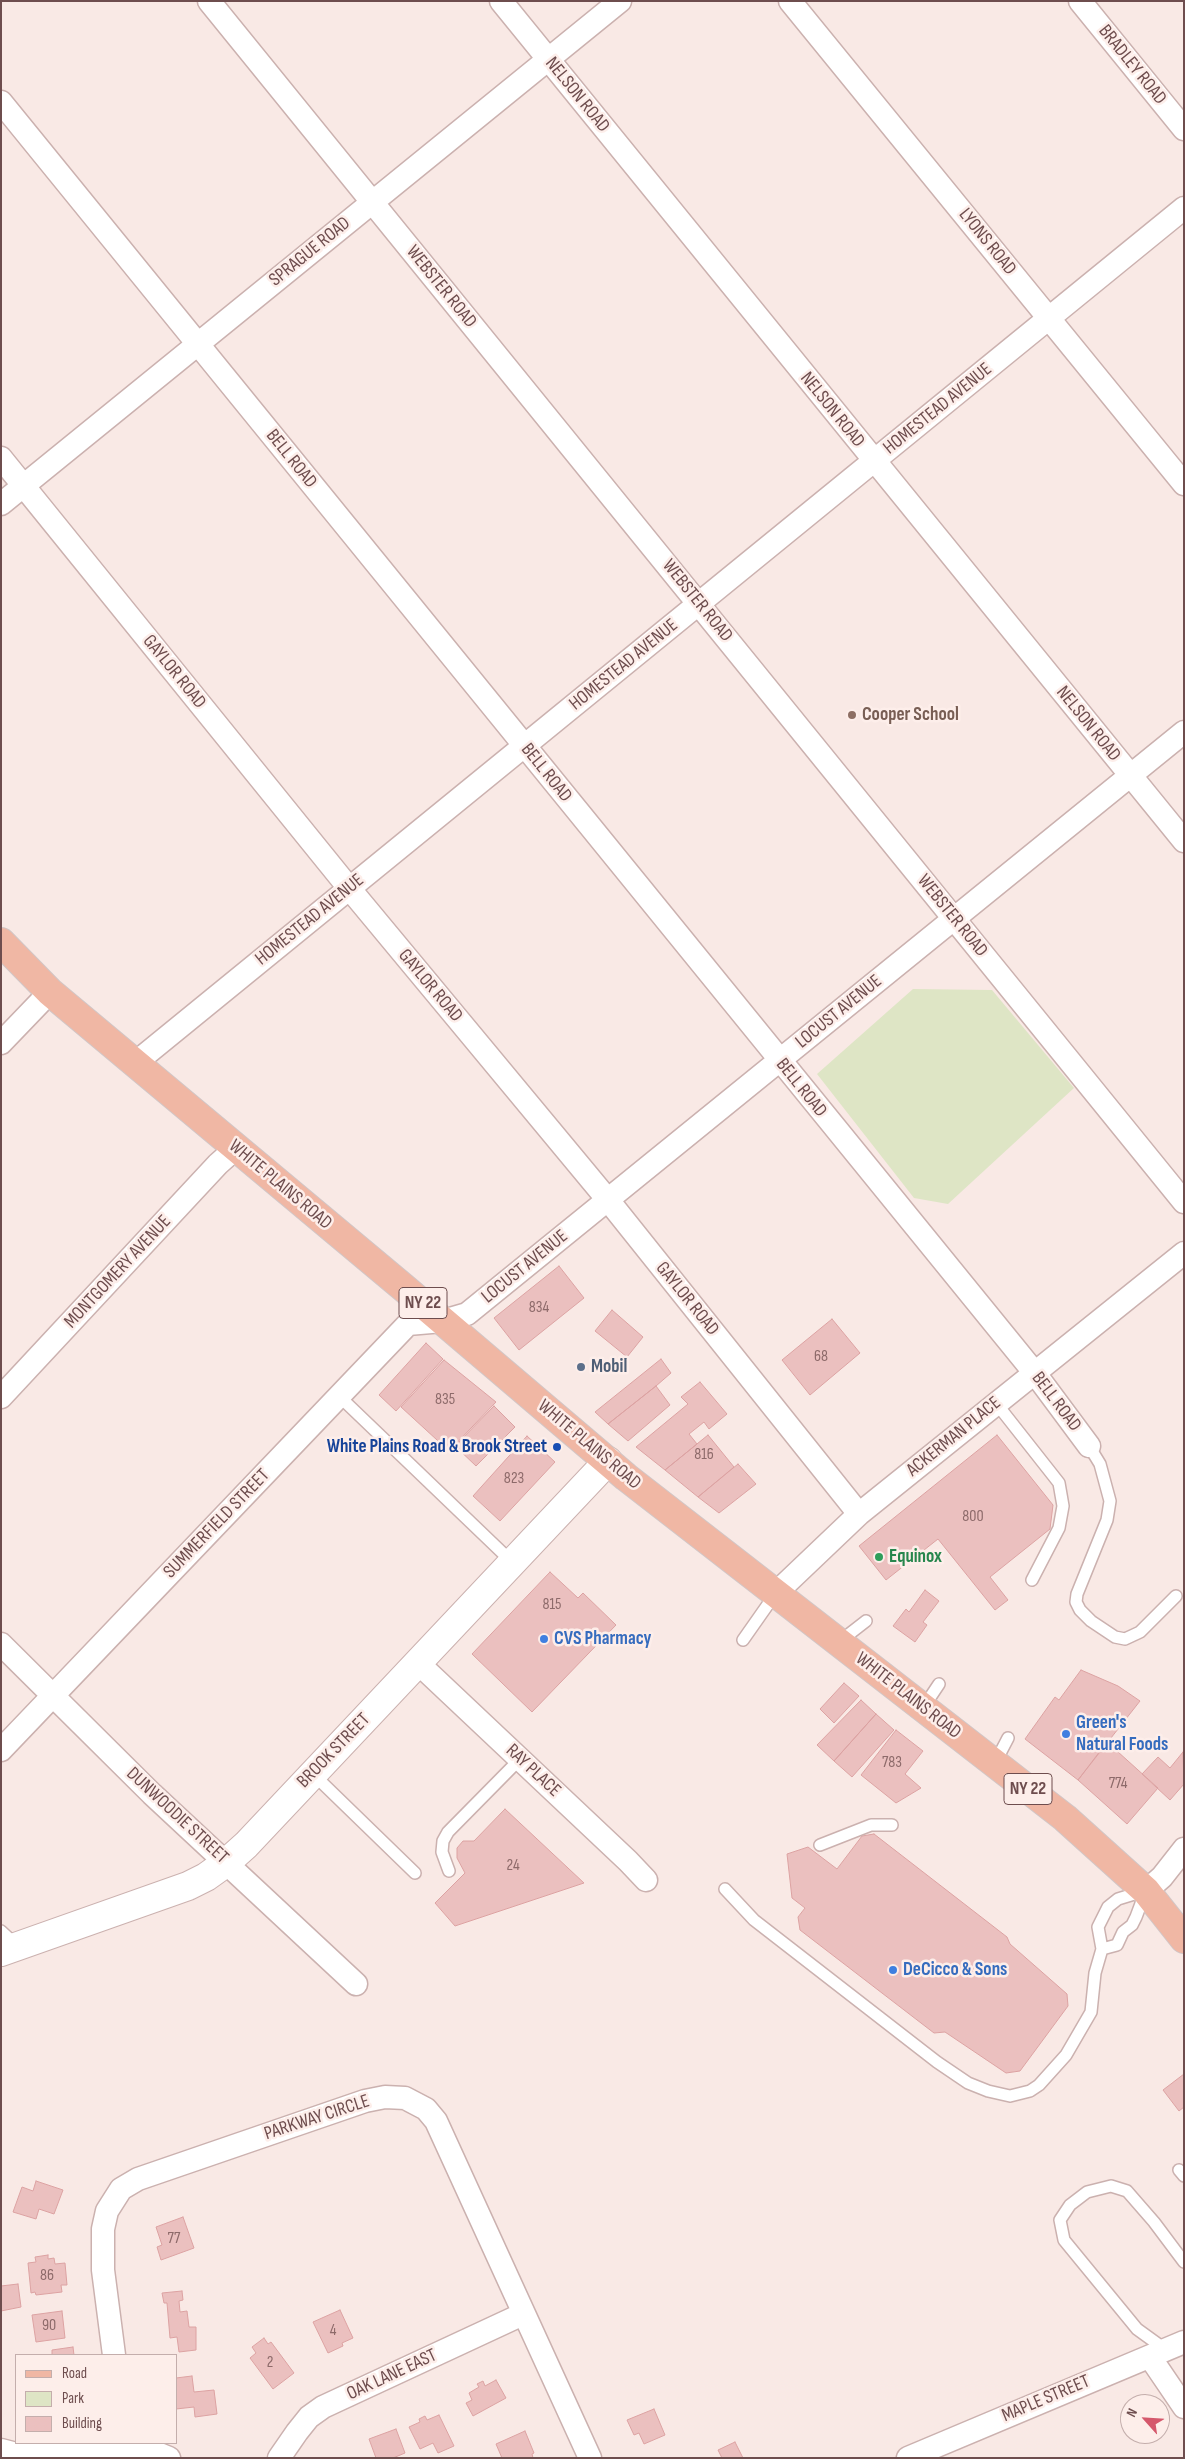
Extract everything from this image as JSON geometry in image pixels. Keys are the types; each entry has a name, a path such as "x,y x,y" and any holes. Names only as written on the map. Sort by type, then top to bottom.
{"main road":[{"name":"WHITE PLAINS ROAD","path":"1,942 50,992 134,1064 608,1461 694,1531 840,1642 1064,1818 1146,1891 1184,1939"}],"street":[{"name":"WEBSTER ROAD","path":"209,1 1184,1202"},
{"name":"NELSON ROAD","path":"501,1 1184,841"},
{"name":"SPRAGUE ROAD","path":"1,504 620,1"},
{"name":"LYONS ROAD","path":"790,1 1184,484"},
{"name":"BRADLEY ROAD","path":"1080,1 1184,129"},
{"name":"BELL ROAD","path":"1,102 778,1061 1034,1372 1089,1446"},
{"name":"HOMESTEAD AVENUE","path":"134,1064 1184,208"},
{"name":"GAYLOR ROAD","path":"1,458 349,888 608,1200 859,1514"},
{"name":"LOCUST AVENUE","path":"443,1321 467,1314 1184,732"},
{"path":"1,1043 50,992"},
{"name":"MONTGOMERY AVENUE","path":"1,1397 218,1164 236,1148"},
{"name":"ACKERMAN PLACE","path":"776,1593 859,1514 1034,1372 1184,1254"},
{"name":"SUMMERFIELD STREET","path":"1,1750 408,1324 443,1321"},
{"name":"BROOK STREET","path":"7,1943 188,1886 206,1877 226,1862 313,1774 608,1461"},
{"name":"DUNWOODIE STREET","path":"1,1644 152,1794 356,1984"},
{"name":"RAY PLACE","path":"418,1663 646,1880"},
{"path":"1146,1891 1162,1877 1184,1849"},
{"name":"PARKWAY CIRCLE","path":"114,2354 104,2270 103,2229 107,2211 121,2189 147,2176 365,2101 405,2098 426,2109 436,2121 522,2314 590,2458"},
{"name":"OAK LANE EAST","path":"279,2458 296,2432 310,2417 323,2408 522,2314"},
{"path":"1166,2350 1184,2407"},
{"name":"MAPLE STREET","path":"908,2458 1166,2350"},
{"path":"14,2454 125,2447 147,2449 168,2458"}],"lane":[{"path":"339,1396 512,1562"},
{"path":"996,1403 1059,1483 1063,1506 1059,1528 1032,1580"},
{"path":"1089,1446 1100,1464 1110,1501 1107,1520 1077,1594 1076,1602 1080,1610 1091,1621 1115,1637 1125,1639 1140,1632 1176,1596"},
{"name":"ACKERMAN PLACE","path":"743,1640 776,1593"},
{"path":"840,1642 866,1621"},
{"path":"923,1708 939,1684"},
{"path":"995,1763 1008,1738"},
{"path":"449,1871 442,1852 443,1841 448,1832 520,1759"},
{"path":"313,1774 415,1873"},
{"path":"820,1845 871,1825 892,1826"},
{"path":"725,1889 754,1920 937,2062 968,2083 988,2091 1010,2096 1030,2091 1039,2085 1066,2055 1091,2012 1095,1973 1102,1949 1098,1927 1108,1907 1118,1899 1146,1891"},
{"path":"1102,1949 1117,1945 1123,1932 1132,1925 1146,1891"},
{"path":"1166,2350 1136,2329 1064,2240 1060,2220 1070,2205 1087,2192 1111,2186 1126,2191 1154,2222 1184,2262"}],"green space":[{"path":"913,989 992,990 1074,1088 948,1204 914,1198 817,1074"}],"building":[{"path":"559,1266 584,1298 519,1350 494,1318"},
{"path":"612,1310 643,1337 627,1357 595,1331"},
{"path":"832,1319 860,1353 810,1395 782,1360"},
{"path":"426,1343 443,1359 396,1411 379,1395"},
{"path":"661,1359 671,1373 656,1386 608,1424 595,1412"},
{"path":"444,1360 496,1402 449,1451 401,1407"},
{"path":"700,1382 727,1414 709,1429 704,1422 689,1434 697,1444 665,1470 636,1447 688,1404 681,1397"},
{"path":"656,1386 670,1405 628,1441 608,1424"},
{"path":"494,1406 515,1427 476,1466 455,1446"},
{"path":"708,1435 734,1467 698,1497 665,1470"},
{"path":"997,1435 1053,1505 1050,1529 990,1577 1008,1600 995,1610 938,1539 886,1580 859,1546"},
{"path":"527,1436 555,1462 500,1521 473,1496"},
{"path":"738,1464 756,1484 719,1513 698,1497"},
{"name":"CVS Pharmacy","path":"550,1572 578,1598 583,1593 616,1625 532,1712 472,1654"},
{"path":"925,1590 939,1601 923,1622 927,1625 915,1642 893,1626 906,1609 909,1612"},
{"path":"1081,1670 1118,1686 1140,1701 1078,1780 1025,1739 1055,1697 1059,1700"},
{"path":"844,1683 859,1696 834,1723 820,1709"},
{"path":"861,1700 876,1714 834,1761 817,1745"},
{"path":"876,1714 894,1730 852,1777 834,1761"},
{"path":"896,1730 923,1751 905,1774 921,1788 896,1803 861,1775"},
{"path":"1107,1742 1158,1788 1127,1824 1078,1780"},
{"path":"1183,1752 1184,1784 1170,1800 1142,1774 1158,1757 1170,1768"},
{"path":"505,1809 584,1883 455,1926 435,1903 465,1873 457,1858 457,1848 463,1841 474,1841"},
{"path":"874,1834 1007,1937 1010,1944 1067,1994 1068,2006 1020,2071 1006,2073 945,2032 934,2033 800,1930 798,1917 805,1908 792,1898 787,1854 808,1847 837,1869 862,1836"},
{"path":"1184,2074 1184,2107 1179,2111 1163,2090"},
{"path":"36,2181 63,2190 54,2214 39,2209 36,2219 13,2212 22,2187 33,2191"},
{"path":"183,2217 194,2248 161,2260 157,2247 162,2245 156,2227"},
{"path":"48,2255 48,2259 54,2258 55,2264 65,2263 67,2285 61,2285 62,2292 36,2295 35,2292 31,2293 28,2263 36,2262 35,2257"},
{"path":"18,2284 21,2307 1,2311 1,2286"},
{"path":"182,2291 183,2300 179,2301 180,2312 187,2311 189,2327 196,2327 196,2350 179,2352 177,2337 170,2338 167,2303 164,2303 162,2293"},
{"path":"340,2310 353,2338 342,2343 343,2346 328,2353 313,2322"},
{"path":"62,2311 65,2338 36,2342 32,2315"},
{"path":"264,2338 268,2344 271,2342 294,2373 273,2389 250,2358 256,2353 252,2347"},
{"path":"73,2347 74,2354 52,2354 52,2350"},
{"path":"192,2376 194,2392 214,2390 217,2414 195,2417 194,2407 178,2409 178,2378"},
{"path":"496,2380 506,2398 473,2416 466,2403 472,2400 469,2393 479,2387 477,2384 483,2381 485,2386"},
{"path":"654,2409 665,2435 644,2444 639,2433 634,2435 627,2420"},
{"path":"439,2415 454,2446 438,2453 433,2443 420,2449 409,2427 420,2422 419,2419 425,2416 427,2420"},
{"path":"396,2429 405,2453 393,2458 376,2458 369,2439"},
{"path":"525,2431 534,2453 532,2454 533,2458 502,2458 496,2444"},
{"path":"735,2442 743,2458 722,2458 718,2450"}],"place":[{"name":"Cooper School","path":"852,715"},
{"name":"Mobil","path":"581,1367"},
{"name":"White Plains Road & Brook Street","path":"557,1447"},
{"name":"Equinox","path":"879,1557"},
{"name":"CVS Pharmacy","path":"544,1639"},
{"name":"Green's Natural Foods","path":"1066,1734"},
{"name":"DeCicco & Sons","path":"893,1970"}]}
